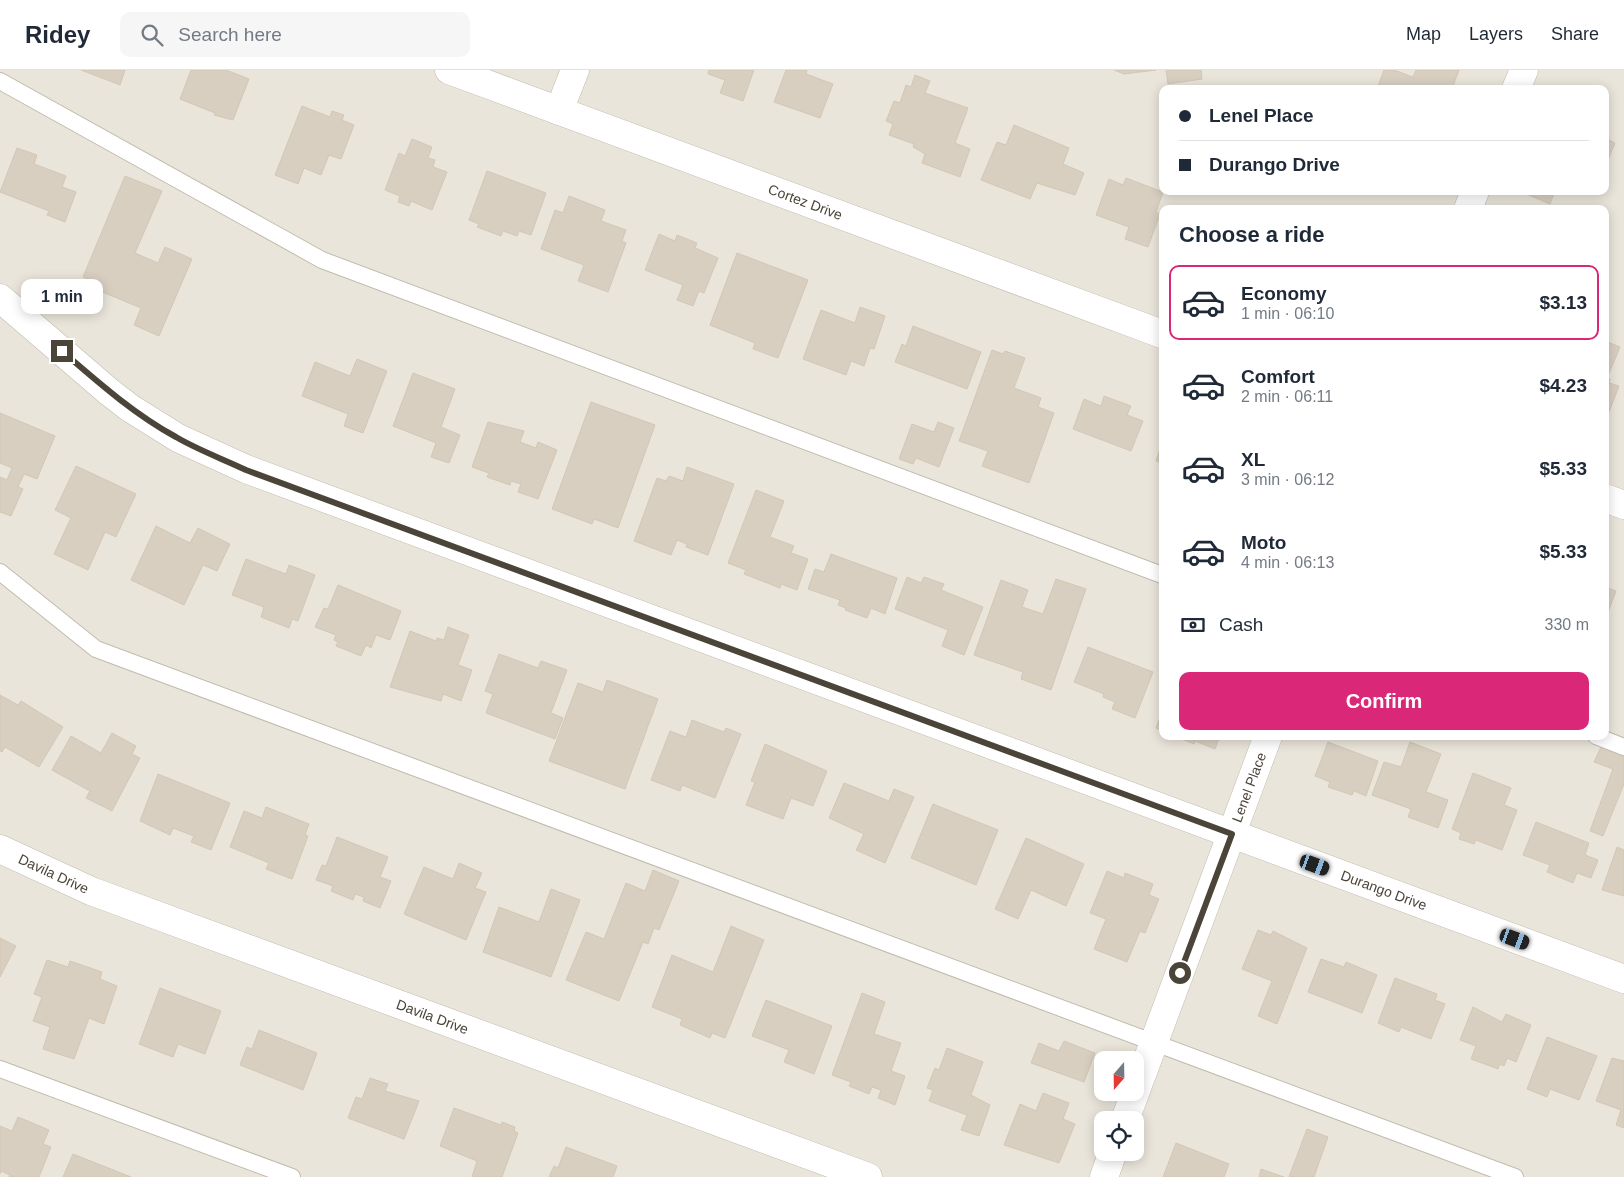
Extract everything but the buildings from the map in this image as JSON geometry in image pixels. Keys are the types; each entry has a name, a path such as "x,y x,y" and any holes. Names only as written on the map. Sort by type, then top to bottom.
{"street":[{"name":"Cortez Drive","path":"449,70 1159,333"},
{"path":"559,111 576,70"},
{"path":"1518,85 1524,70"},
{"name":"Durango Drive","path":"0,298 130,408 178,438 246,470 1624,979"},
{"path":"1609,499 1624,505"},
{"name":"Lenel Place","path":"1128,1111 1267,740"},
{"name":"Davila Drive","path":"0,849 91,891 868,1177"},
{"path":"1104,1177 1110,1161"}],"lane":[{"path":"0,81 322,260 1159,574"},
{"path":"0,572 96,649 1514,1177"},
{"path":"1606,740 1624,747"},
{"path":"0,1069 292,1177"}],"shaded area":[{"path":"0,70 1624,70 1624,1177 0,1177"}],"route":[{"path":"62,351 108,391 153,424 246,470 1232,834 1180,973"}]}
